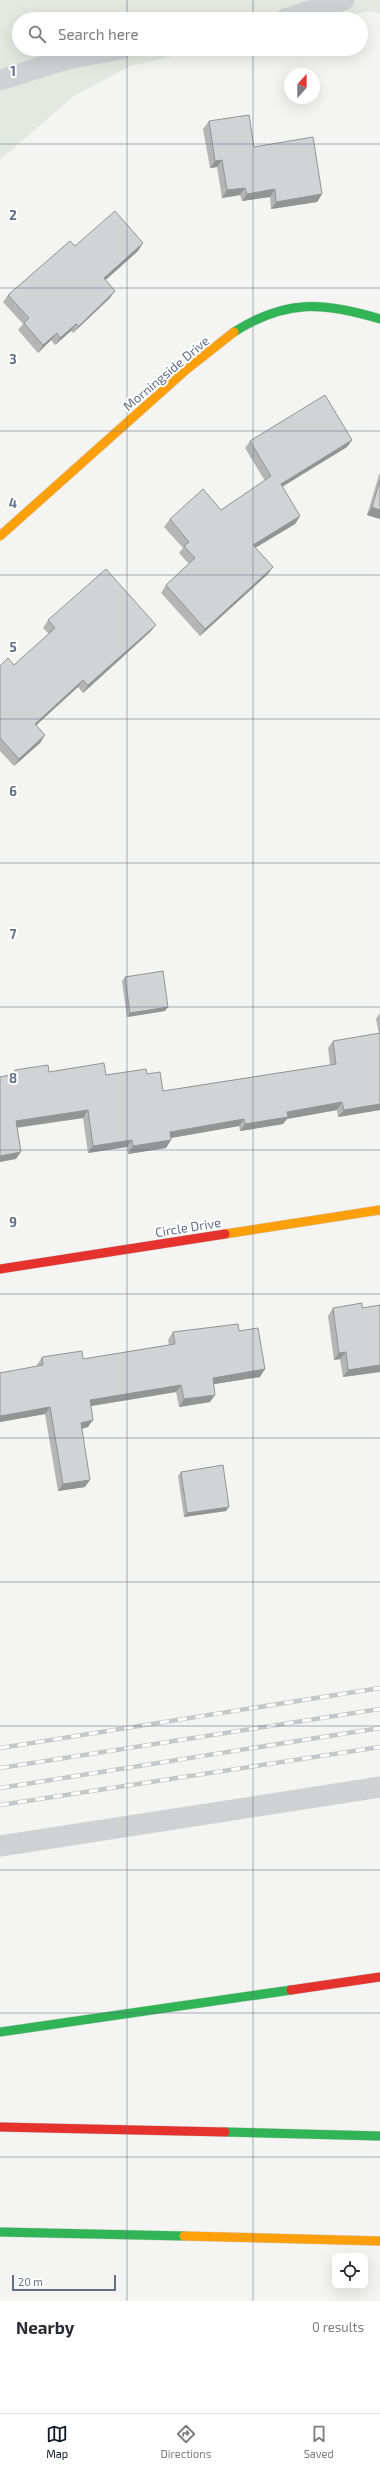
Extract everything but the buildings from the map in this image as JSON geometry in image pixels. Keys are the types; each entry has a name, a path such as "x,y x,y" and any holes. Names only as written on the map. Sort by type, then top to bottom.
{"main road":[{"name":"Morningside Drive","path":"0,536 194,364 247,325 267,314 310,304 354,311 380,318"},
{"name":"Circle Drive","path":"0,1269 380,1210"},
{"path":"0,2032 380,1977"},
{"path":"0,2127 380,2136"},
{"path":"0,2232 380,2241"}],"lane":[{"path":"307,12 344,0"},
{"path":"0,80 68,59 84,56"},
{"path":"0,1846 380,1787"}],"shaded area":[{"path":"0,0 380,0 380,14 371,11 12,12 12,56 174,56 130,66 74,96 0,160"}],"railway":[{"path":"0,1748 380,1688"},
{"path":"0,1768 380,1709"},
{"path":"0,1788 380,1728"},
{"path":"0,1805 380,1747"}],"traffic: fast":[{"path":"234,332 253,321 271,314 288,309 305,307 340,309 380,319"},
{"path":"0,2032 291,1990"},
{"path":"225,2132 380,2136"},
{"path":"0,2232 184,2236"}],"traffic: slow":[{"path":"0,536 187,369 234,332"},
{"path":"225,1234 380,1210"},
{"path":"184,2236 380,2241"}],"traffic: jam":[{"path":"0,1269 225,1234"},
{"path":"291,1990 380,1977"},
{"path":"0,2127 225,2132"}]}
